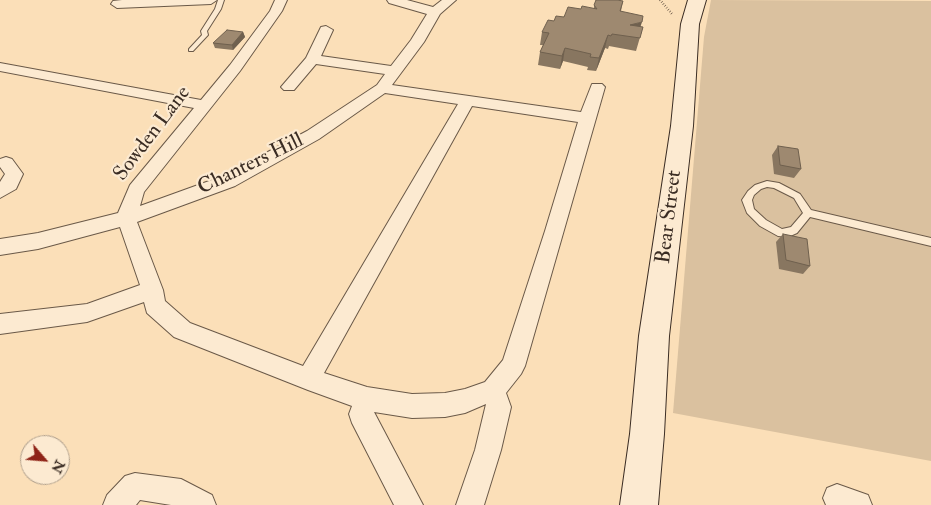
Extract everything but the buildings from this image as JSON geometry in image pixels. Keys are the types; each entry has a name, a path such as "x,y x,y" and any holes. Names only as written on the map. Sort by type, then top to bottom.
{"street":[{"path":"105,12 116,2 211,0"},
{"name":"Sowden Lane","path":"126,218 136,190 266,26 281,0"},
{"path":"393,0 435,12"},
{"name":"Chanters Hill","path":"126,218 229,181 313,135 382,88 417,42 435,12 450,0"},
{"name":"Bear Street","path":"639,505 647,434 654,336 682,126 690,24 697,0"},
{"path":"289,87 312,59 326,30"},
{"path":"312,59 396,71"},
{"path":"0,68 204,105"},
{"path":"0,247 38,241 126,218 152,290 155,306 182,330 308,379 367,399 412,406 465,402 493,390 513,366 556,231 597,86"},
{"path":"382,88 587,118"},
{"path":"308,379 468,100"},
{"path":"0,192 10,184 14,174 6,163"},
{"path":"0,324 87,313 152,290"},
{"path":"470,505 488,450 499,407 493,390"},
{"path":"367,399 361,414 409,505"},
{"path":"117,505 135,486 181,493 202,505"}],"lane":[{"path":"191,50 205,35 204,30 218,9 221,0"},
{"path":"808,213 794,230 788,233 781,233 764,223 750,211 747,200 758,187 767,184 776,185 797,196 808,213 931,242"}],"shaded area":[{"path":"711,0 931,1 931,461 673,413 704,37"}]}
